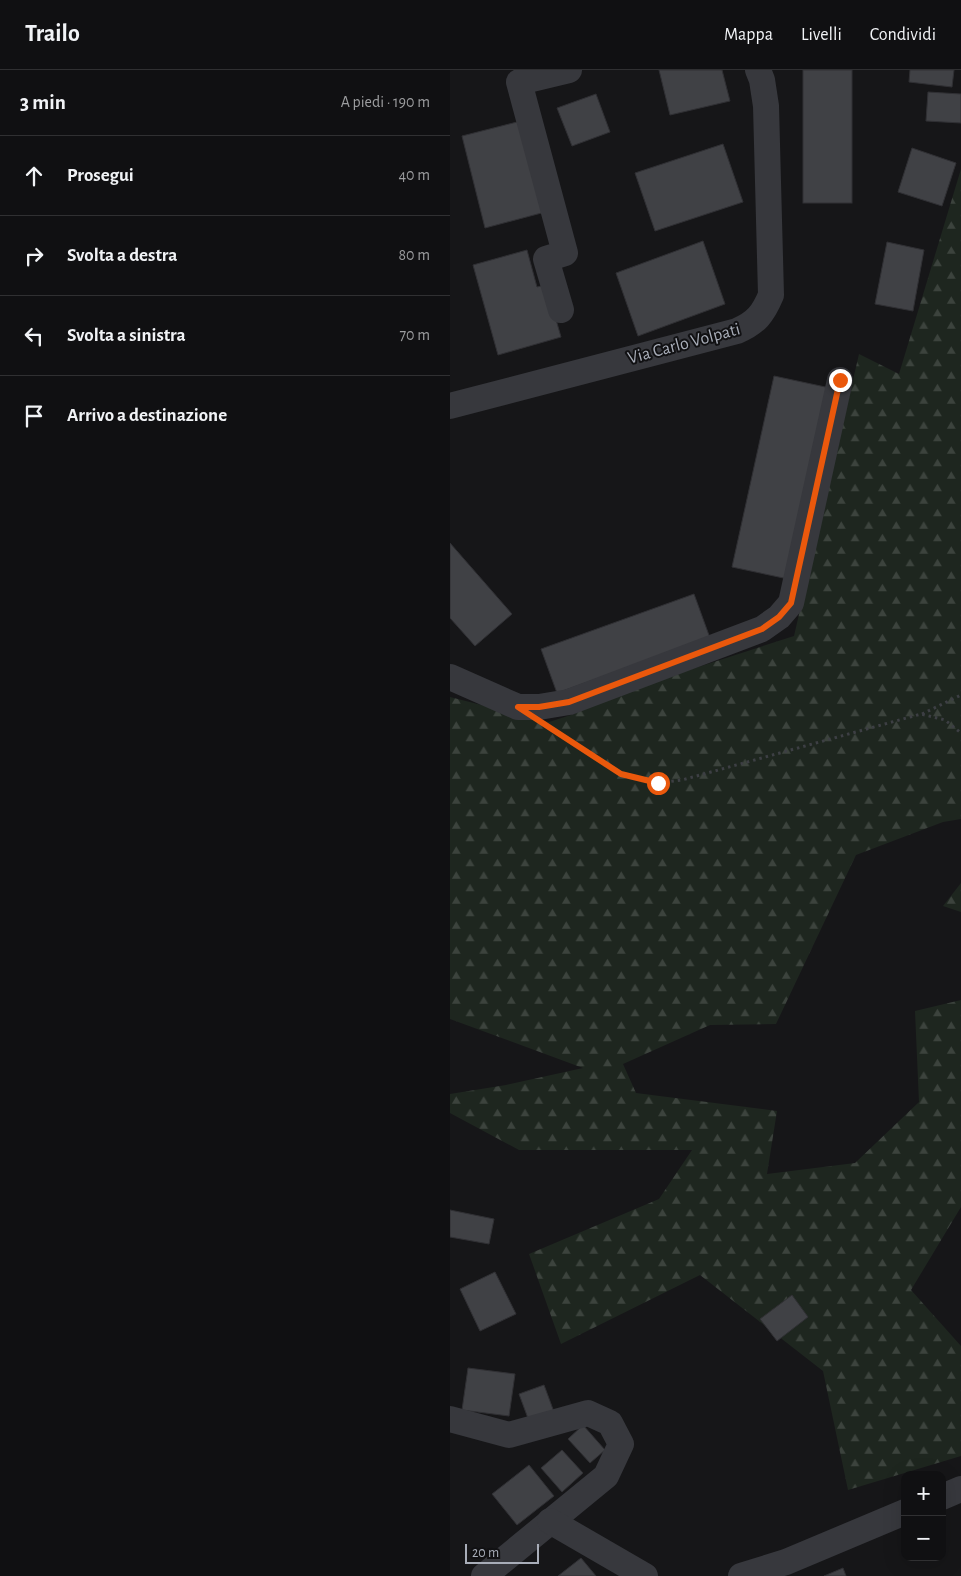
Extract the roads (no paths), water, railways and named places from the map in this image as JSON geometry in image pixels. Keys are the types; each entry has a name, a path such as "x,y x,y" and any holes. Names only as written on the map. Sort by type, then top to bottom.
{"street":[{"path":"561,310 546,259 565,253 519,82 569,70"},
{"name":"Via Carlo Volpati","path":"450,406 737,331 752,325 762,314 771,295 766,106 762,80 758,70"},
{"path":"450,677 518,707 539,707 569,702 762,629 779,617 791,603 840,380"},
{"path":"450,1419 509,1435 588,1413 610,1423 620,1444 606,1476 484,1576"},
{"path":"946,1495 961,1489"},
{"path":"741,1576 786,1562 901,1514"},
{"path":"550,1522 645,1576"}]}
